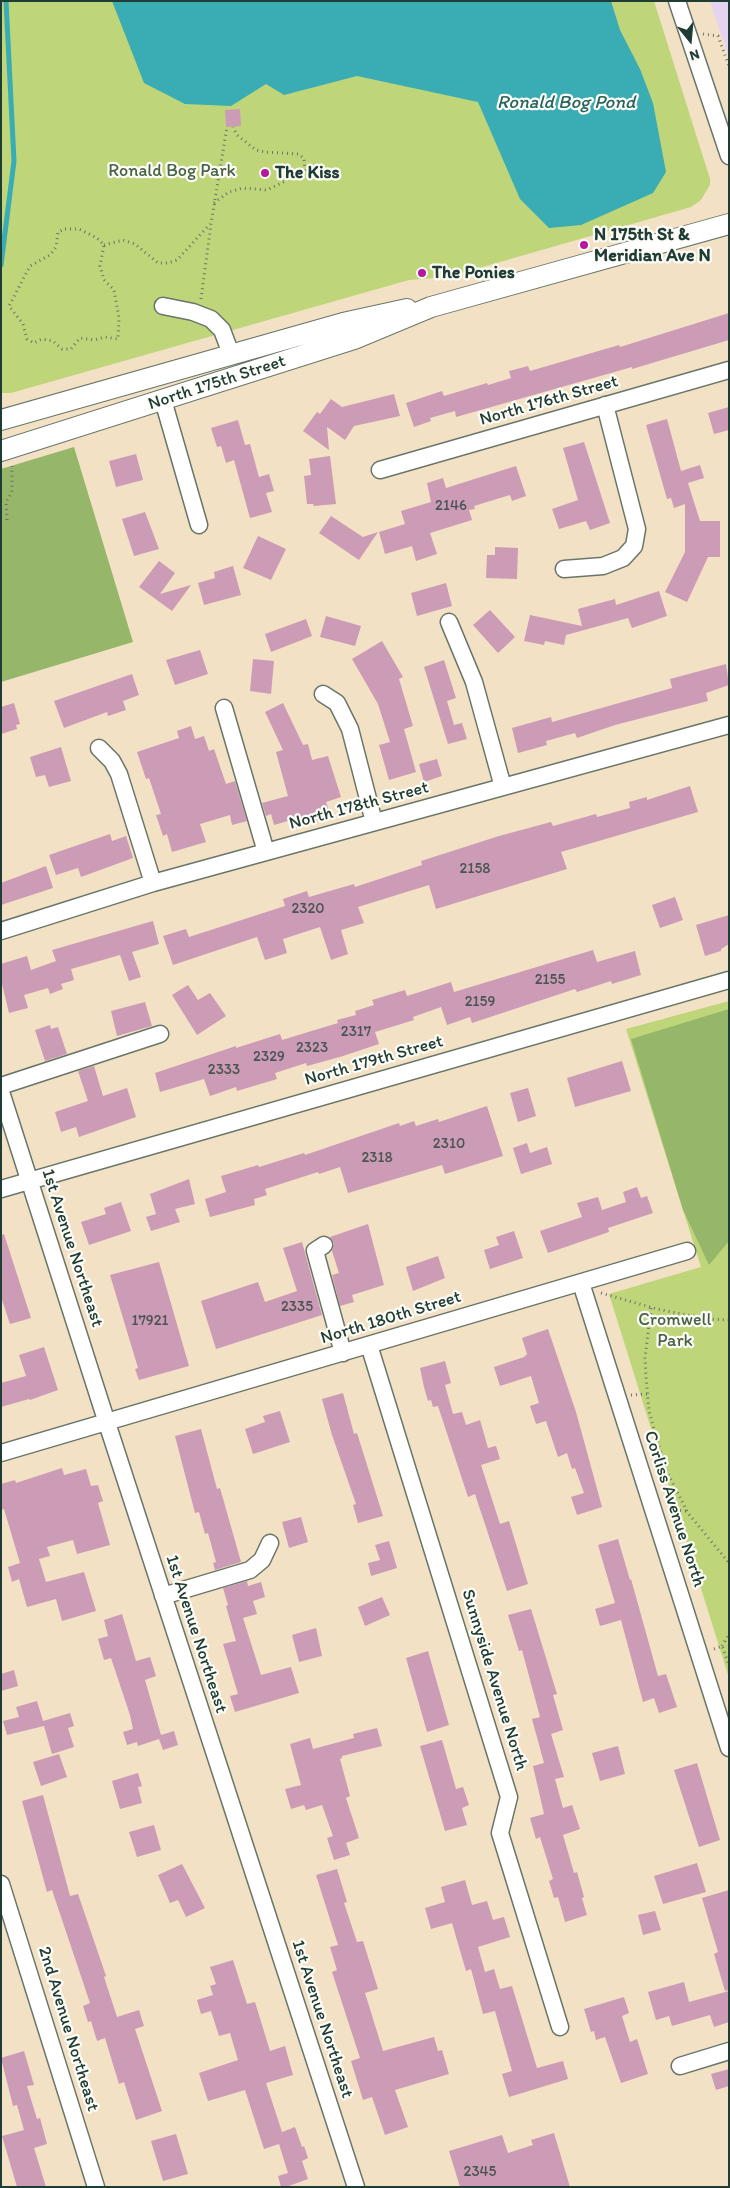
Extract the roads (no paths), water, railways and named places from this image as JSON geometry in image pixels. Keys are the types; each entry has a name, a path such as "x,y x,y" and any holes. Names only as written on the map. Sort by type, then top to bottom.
{"main road":[{"name":"North 175th Street","path":"6,449 354,339 431,308 729,224"},
{"name":"North 175th Street","path":"1,420 231,354 376,315 431,308"}],"street":[{"path":"677,1 729,156"},
{"path":"163,306 211,319 222,330 231,354"},
{"name":"North 176th Street","path":"380,470 729,370"},
{"path":"163,400 199,525"},
{"path":"564,569 603,566 623,558 634,546 637,529 605,405"},
{"path":"449,622 474,682 503,787"},
{"path":"323,694 337,703 350,729 374,822"},
{"path":"224,708 266,852"},
{"name":"North 178th Street","path":"1,931 153,883 729,725"},
{"path":"99,748 112,761 119,774 153,883"},
{"name":"North 179th Street","path":"1,1189 729,980"},
{"path":"1,1086 160,1034"},
{"name":"1st Avenue Northeast","path":"1,1092 356,2187"},
{"path":"324,1245 315,1252 343,1353"},
{"name":"North 180th Street","path":"1,1453 687,1251"},
{"name":"Corliss Avenue North","path":"581,1283 729,1748"},
{"name":"Sunnyside Avenue North","path":"369,1345 509,1797 500,1833 560,2026"},
{"path":"163,1596 250,1570 262,1560 270,1543"},
{"name":"2nd Avenue Northeast","path":"1,1884 96,2187"},
{"path":"680,2066 729,2051"}],"water":[{"name":"Ronald Bog Pond","path":"112,1 611,1 620,30 640,69 653,103 666,172 653,193 581,225 549,228 520,199 478,102 357,76 284,95 266,84 231,106 185,104 144,83"}],"waterway":[{"path":"1,265 14,161 6,1"}],"place":[{"name":"The Kiss","path":"265,173"},
{"name":"N 175th St & Meridian Ave N","path":"584,245"},
{"name":"The Ponies","path":"422,273"}],"park label":[{"name":"Ronald Bog Park","path":"172,171"},
{"name":"Cromwell Park","path":"675,1330"}]}
